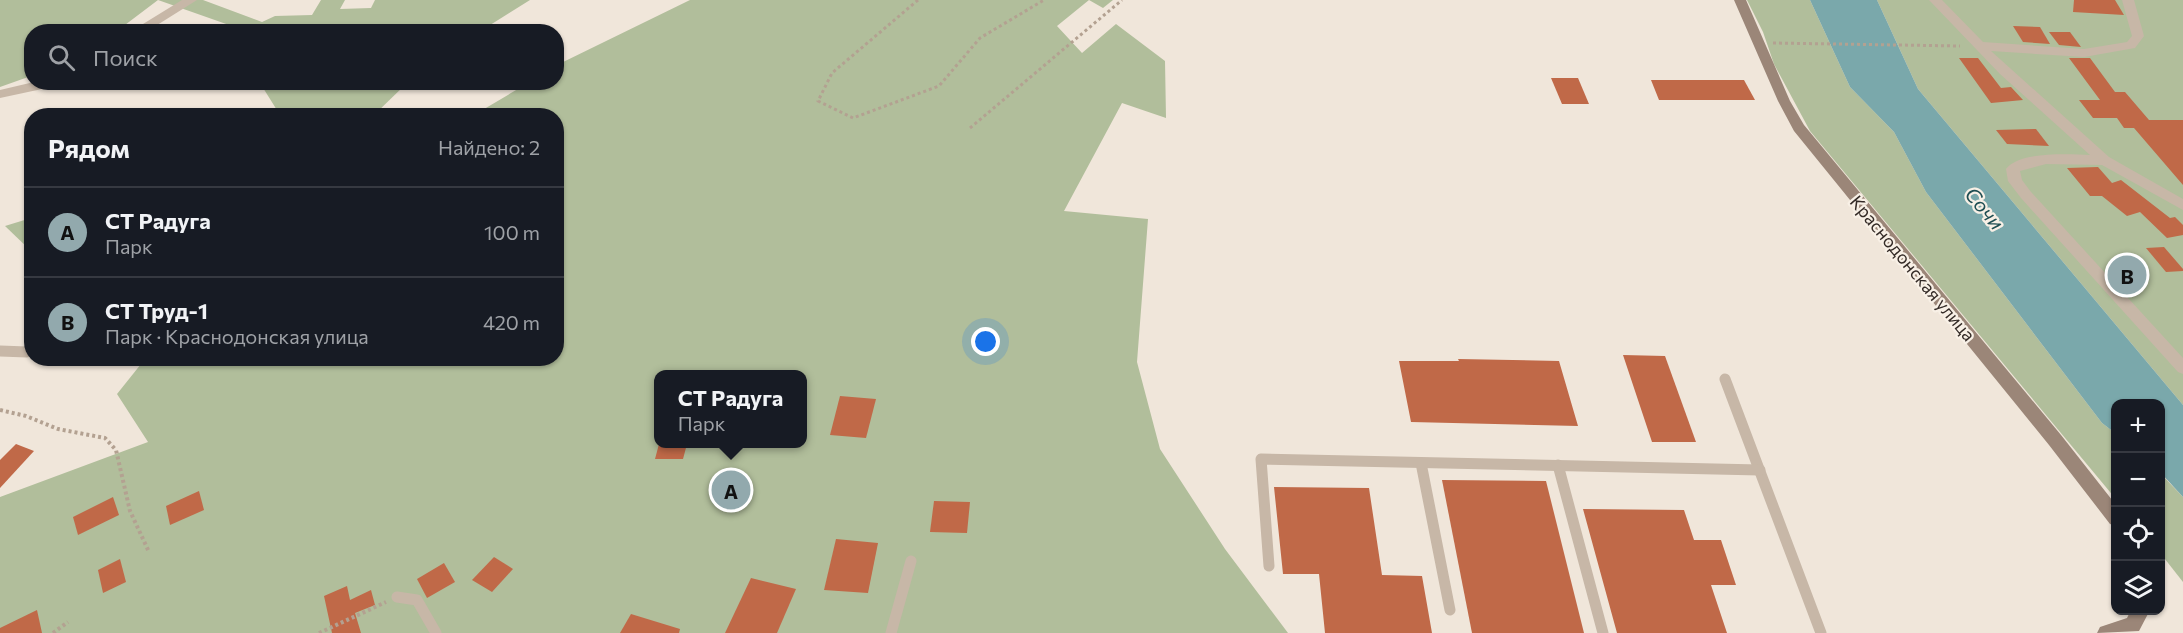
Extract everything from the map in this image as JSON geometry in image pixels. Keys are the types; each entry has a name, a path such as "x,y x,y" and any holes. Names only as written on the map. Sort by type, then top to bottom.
{"street":[{"path":"150,24 191,0"},
{"name":"Краснодонская улица","path":"1740,0 1784,101 1799,128 2084,476 2111,513"},
{"path":"1935,0 2004,71 2104,160 2183,205"},
{"path":"1982,46 2084,53 2131,45 2138,36 2128,0"},
{"path":"0,94 24,89"},
{"path":"2104,160 2025,162 2013,169 2015,181 2183,368"},
{"path":"2106,633 2133,625 2138,615"}],"lane":[{"path":"0,351 24,352"},
{"path":"1725,379 1821,633"},
{"path":"1269,566 1261,459 1760,470"},
{"path":"1421,462 1450,610"},
{"path":"1558,465 1603,633"},
{"path":"891,633 911,561"},
{"path":"397,597 417,600 436,633"}],"path":[{"path":"918,0 832,74 818,101 853,118 939,86 980,38 1044,0"},
{"path":"970,128 1122,0"},
{"path":"1767,43 1982,46"},
{"path":"0,410 26,416 58,429 105,438 116,450 130,511 149,552"},
{"path":"319,633 397,597"},
{"path":"53,633 68,622"}],"green space":[{"path":"0,0 158,0 126,24 24,24 24,78 0,87"},
{"path":"158,0 203,0 262,22 275,16 312,15 321,0 345,0 340,9 371,8 375,0 530,0 492,24 226,24"},
{"path":"690,0 1089,0 1057,26 1082,53 1116,24 1165,61 1166,118 1122,103 1064,211 1148,219 1137,362 1160,449 1225,549 1288,633 0,633 0,497 148,442 117,394 139,366 564,366 564,108 486,108 516,90 564,90 564,62"},
{"path":"1089,0 1113,0 1103,8"},
{"path":"1747,0 1810,0 1850,87 1894,132 1926,192 2102,423 2111,430 2111,493 1810,131 1774,64 1763,32"},
{"path":"1877,0 2183,0 2183,405 1918,89"},
{"path":"264,90 400,90 381,108 276,108"},
{"path":"24,220 24,244 5,226"},
{"path":"2165,478 2183,497 2183,582 2165,559"}],"water":[{"name":"Сочи","path":"1810,0 1877,0 1918,89 2183,405 2183,497 2165,477 2165,399 2111,399 2111,430 2102,423 1926,192 1894,132 1850,87"}],"building":[{"path":"2074,0 2115,0 2124,15 2073,12"},
{"path":"2013,26 2040,27 2050,44 2023,42"},
{"path":"2049,32 2070,32 2081,47 2059,45"},
{"path":"1959,58 1978,58 2001,88 2011,87 2023,100 1991,103"},
{"path":"2069,58 2090,58 2115,92 2125,92 2149,120 2183,120 2183,185 2134,128 2124,128 2117,118 2093,118 2079,100 2100,100"},
{"path":"1551,78 1578,78 1589,104 1562,104"},
{"path":"1651,80 1744,80 1755,100 1659,100"},
{"path":"2036,129 2049,146 2007,144 1996,130"},
{"path":"2098,167 2112,183 2121,180 2170,218 2175,217 2183,225 2183,235 2167,238 2140,212 2127,216 2102,196 2090,196 2067,168"},
{"path":"2164,247 2183,271 2166,272 2146,248"},
{"path":"1623,355 1665,356 1696,442 1652,442"},
{"path":"1458,359 1559,361 1578,426 1411,422 1399,361 1459,361"},
{"path":"840,396 876,399 866,438 830,435"},
{"path":"16,444 34,451 0,488 0,460"},
{"path":"658,448 686,448 683,459 655,459"},
{"path":"1442,480 1546,481 1584,633 1472,633"},
{"path":"1274,487 1369,488 1382,575 1422,576 1432,633 1325,633 1319,574 1283,574"},
{"path":"199,491 204,510 170,525 166,506"},
{"path":"113,497 119,515 78,535 73,517"},
{"path":"934,501 970,502 967,533 930,532"},
{"path":"1583,509 1684,510 1694,540 1721,540 1736,585 1711,585 1727,633 1617,633"},
{"path":"836,539 878,543 868,593 824,590"},
{"path":"494,557 513,569 492,592 472,580"},
{"path":"120,559 126,582 103,593 98,570"},
{"path":"444,563 455,582 427,598 417,579"},
{"path":"751,578 796,589 777,633 725,633"},
{"path":"347,586 350,600 371,590 375,605 355,613 361,633 332,633 324,596"},
{"path":"37,610 42,633 0,633 0,628"},
{"path":"631,614 680,629 679,633 620,633"}],"place":[{"name":"СТ Труд-1","path":"2127,275"},
{"name":"СТ Радуга","path":"731,490"}]}
